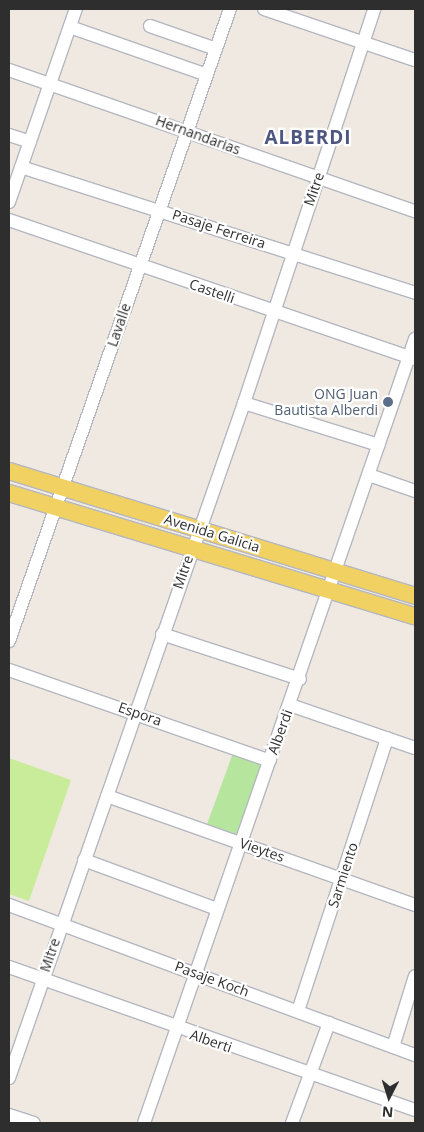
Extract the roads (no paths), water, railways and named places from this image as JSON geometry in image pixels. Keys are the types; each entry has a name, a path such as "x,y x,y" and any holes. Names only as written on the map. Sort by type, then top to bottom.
{"main road":[{"name":"Avenida Galicia","path":"9,471 415,596"},
{"name":"Avenida Galicia","path":"9,493 415,616"}],"street":[{"path":"9,202 76,9"},
{"name":"Lavalle","path":"9,642 230,9"},
{"path":"264,9 415,60"},
{"name":"Mitre","path":"9,1078 60,924 107,796 191,548 244,403 292,252 374,9"},
{"path":"150,26 216,49"},
{"path":"70,27 207,75"},
{"name":"Hernandarias","path":"9,70 415,212"},
{"path":"9,136 30,142"},
{"name":"Pasaje Ferreira","path":"21,167 292,252 415,293"},
{"name":"Castelli","path":"9,220 139,267 412,358"},
{"name":"Alberdi","path":"144,1123 217,909 300,679 379,445 412,358 415,339"},
{"path":"244,403 379,445"},
{"path":"369,475 415,491"},
{"path":"162,634 300,679"},
{"name":"Espora","path":"9,670 135,712 270,761"},
{"path":"290,705 415,748"},
{"name":"Sarmiento","path":"298,1011 387,738"},
{"name":"Vieytes","path":"107,796 415,905"},
{"path":"84,860 217,909"},
{"name":"Pasaje Koch","path":"9,905 415,1055"},
{"name":"Alberti","path":"9,967 308,1075 415,1110"},
{"path":"393,1046 415,976"},
{"path":"292,1123 308,1075 329,1023"},
{"path":"9,1115 34,1123"}],"place":[{"name":"ONG Juan Bautista Alberdi","path":"388,402"}],"district":[{"name":"ALBERDI","path":"308,138"}]}
